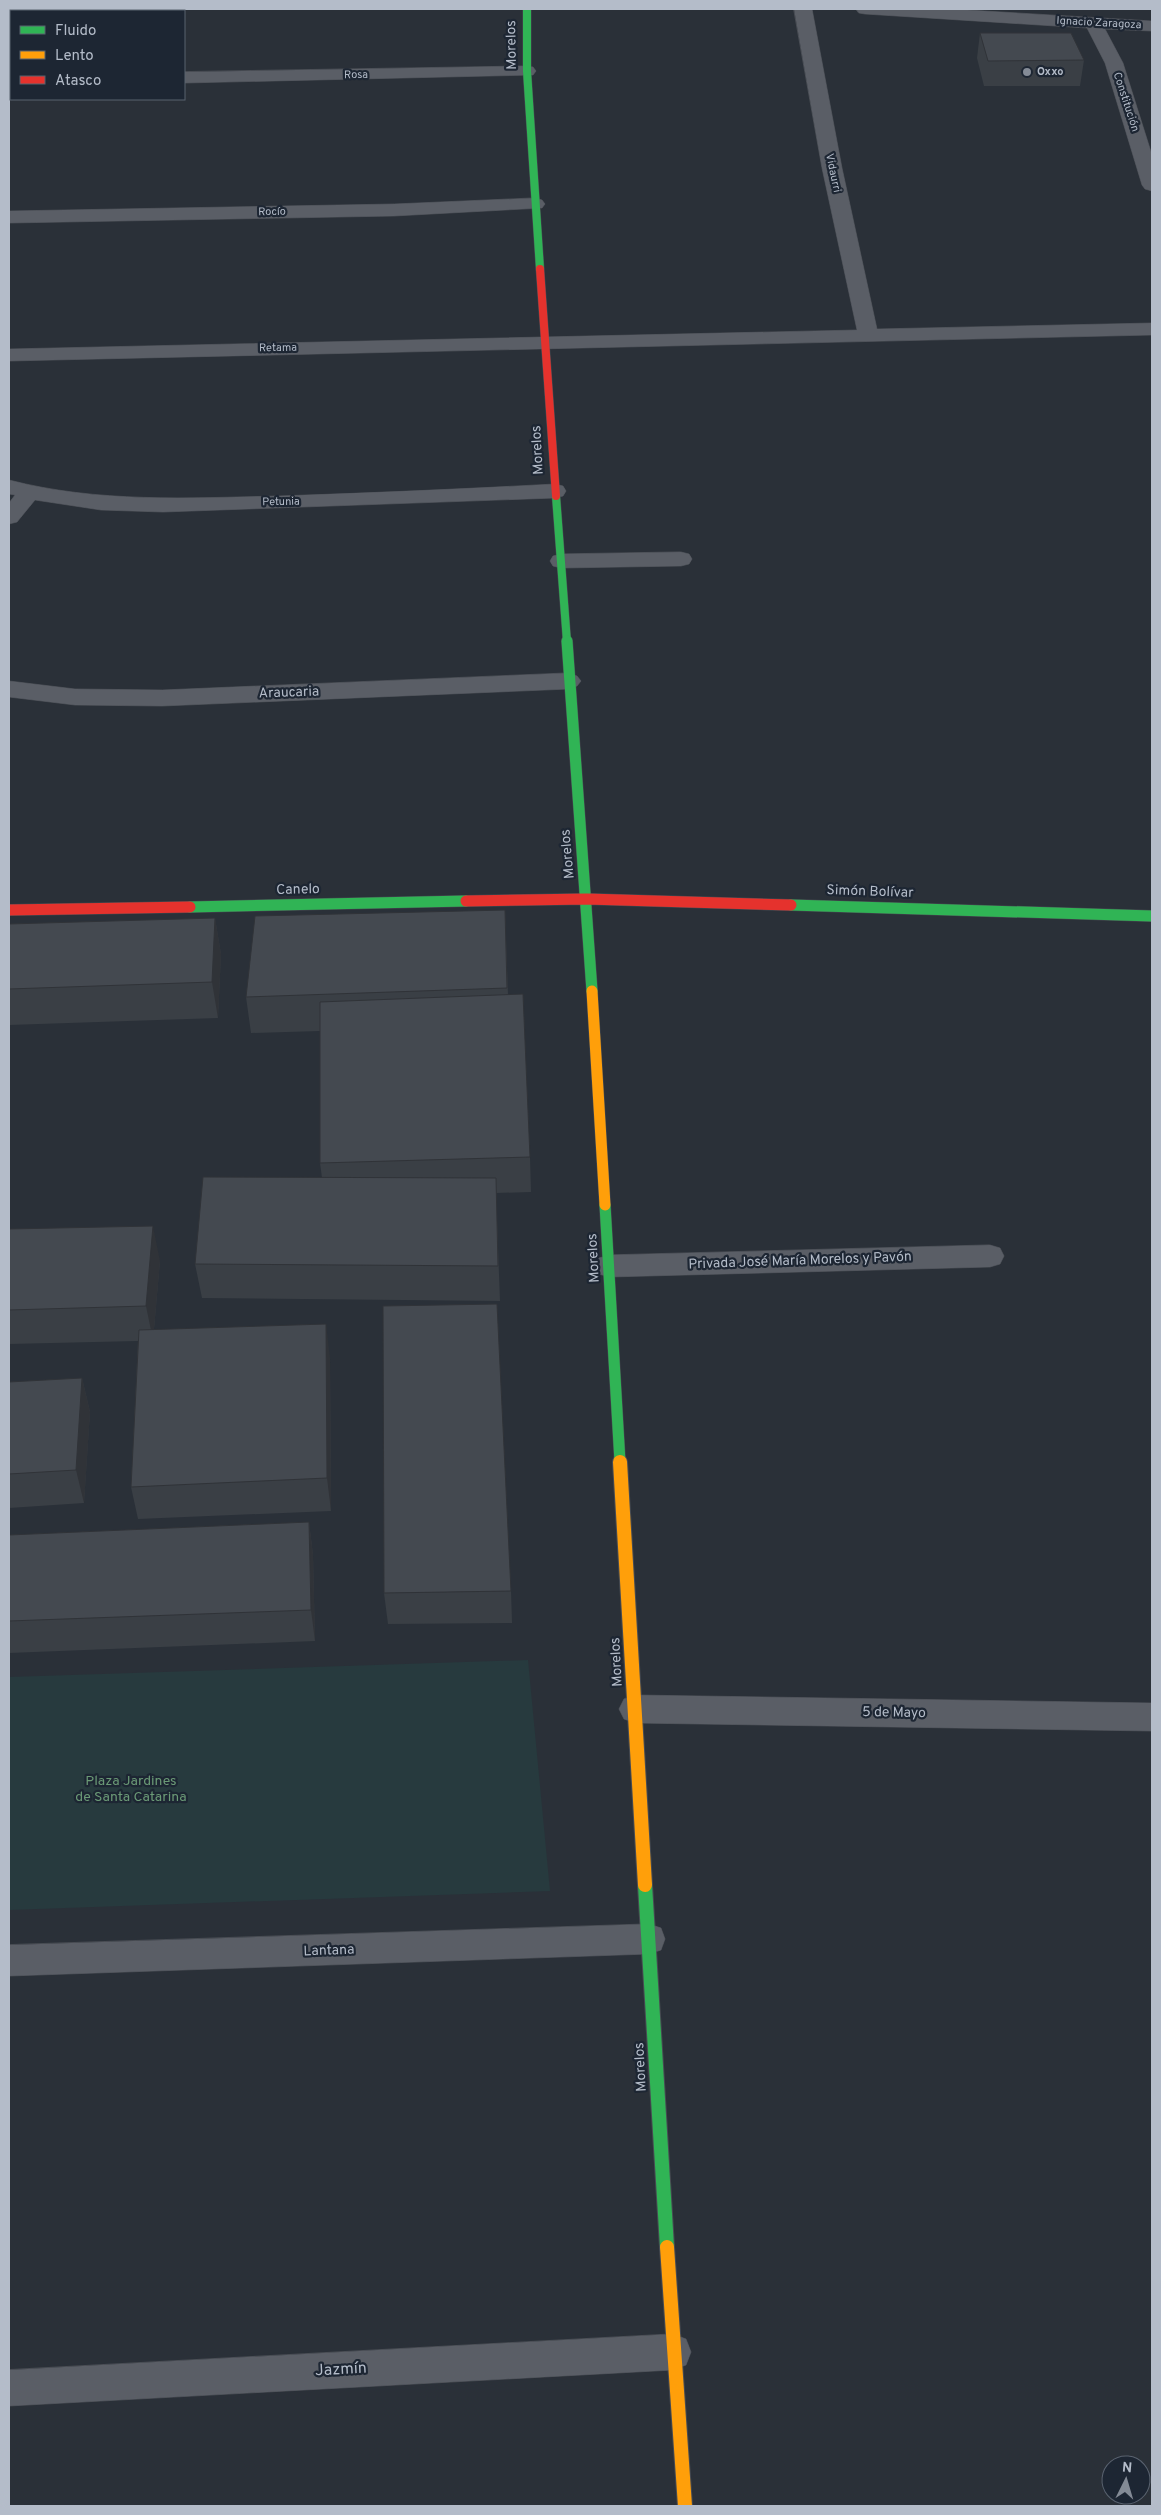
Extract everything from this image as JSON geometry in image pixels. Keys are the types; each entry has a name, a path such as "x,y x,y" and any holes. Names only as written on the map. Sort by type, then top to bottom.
{"street":[{"name":"Morelos","path":"527,9 527,71 535,204 547,341 555,491 587,899 673,2352 685,2506"},
{"name":"Vidaurri","path":"803,9 832,168 869,336"},
{"name":"Ignacio Zaragoza","path":"865,9 980,12 1152,26"},
{"name":"Constitución","path":"1093,22 1114,63 1152,185"},
{"name":"Rosa","path":"185,78 527,71"},
{"name":"Rocío","path":"9,217 394,210 535,204"},
{"path":"547,341 1152,329"},
{"name":"Retama","path":"9,355 547,341"},
{"path":"9,517 19,490"},
{"name":"Petunia","path":"19,490 123,505 385,500 555,491"},
{"path":"561,561 681,559"},
{"name":"Araucaria","path":"9,689 75,697 162,698 569,681"},
{"name":"Canelo","path":"9,910 587,899"},
{"name":"Simón Bolívar","path":"587,899 1152,916"},
{"name":"Privada José María Morelos y Pavón","path":"609,1266 990,1256"},
{"name":"5 de Mayo","path":"635,1709 1152,1718"},
{"name":"Lantana","path":"9,1961 649,1939"},
{"name":"Jazmín","path":"9,2388 673,2352"}],"green space":[{"name":"Plaza Jardines de Santa Catarina","path":"528,1660 550,1891 9,1910 9,1677"}],"building":[{"path":"980,33 1071,33 1084,60 988,61"},
{"path":"505,910 507,988 246,997 255,916"},
{"path":"215,918 212,982 9,989 9,924"},
{"path":"523,994 530,1157 320,1163 320,1002"},
{"path":"203,1177 496,1178 498,1266 195,1264"},
{"path":"153,1226 146,1306 9,1310 9,1229"},
{"path":"497,1304 511,1591 384,1593 383,1306"},
{"path":"326,1324 327,1478 131,1487 139,1330"},
{"path":"82,1378 76,1470 9,1474 9,1382"},
{"path":"309,1522 311,1610 9,1621 9,1535"}],"traffic: fast":[{"path":"527,9 527,71 540,269"},
{"path":"556,496 592,991"},
{"path":"190,907 466,901"},
{"path":"791,905 1152,916"},
{"path":"605,1205 620,1462"},
{"path":"645,1885 667,2247"}],"traffic: slow":[{"path":"592,991 605,1205"},
{"path":"620,1462 645,1885"},
{"path":"667,2247 685,2506"}],"traffic: jam":[{"path":"540,269 556,496"},
{"path":"466,901 587,899 791,905"},
{"path":"9,910 190,907"}],"place":[{"name":"Oxxo","path":"1027,72"}]}
